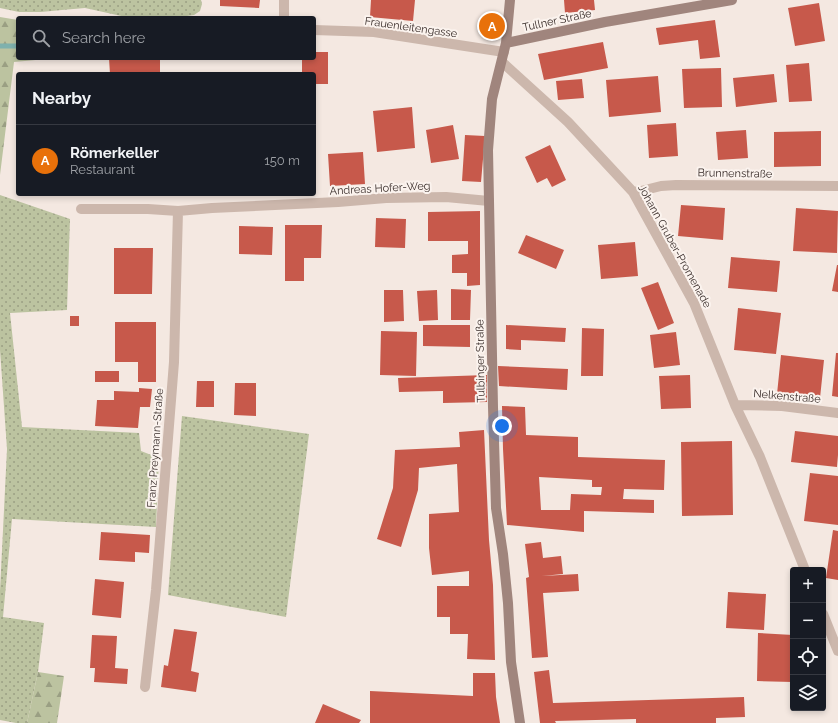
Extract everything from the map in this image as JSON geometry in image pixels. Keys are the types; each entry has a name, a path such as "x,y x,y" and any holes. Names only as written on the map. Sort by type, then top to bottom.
{"main road":[{"name":"Tulbinger Straße","path":"510,0 504,53 492,99 488,150 492,407 496,508 503,554 511,662 520,723"},
{"name":"Tullner Straße","path":"504,53 605,22 732,0"}],"street":[{"path":"284,0 284,16"},
{"name":"Frauenleitengasse","path":"316,30 374,32 504,53"},
{"name":"Johann Gruber-Promenade","path":"504,53 633,192 694,303 735,404 760,457 805,567"},
{"name":"Brunnenstraße","path":"633,192 661,186 683,184 838,186"},
{"name":"Andreas Hofer-Weg","path":"81,208 178,211 386,198 446,197 489,201"},
{"name":"Franz Preymann-Straße","path":"145,687 156,590 174,362 178,211"},
{"name":"Nelkenstraße","path":"735,404 782,406 838,413"},
{"path":"826,621 838,651"}],"green space":[{"path":"0,0 201,0 202,4 200,11 194,15 187,16 121,16 85,8 41,12 19,12 0,8"},
{"path":"0,17 16,20 16,60 36,60 14,62 0,175"},
{"path":"0,195 70,219 67,310 10,313 22,427 139,433 141,451 159,458 156,527 12,519 3,617 44,623 38,672 27,723 16,723 0,720 0,591 7,449 0,350"},
{"path":"182,416 309,434 286,617 168,595"},
{"path":"38,672 64,676 57,723 27,723"}],"building":[{"path":"220,0 260,0 259,8 220,6"},
{"path":"371,0 415,0 413,21 370,17"},
{"path":"564,0 594,0 595,10 565,13"},
{"path":"819,3 825,41 795,46 788,8"},
{"path":"715,20 720,57 700,59 698,40 659,45 656,28"},
{"path":"603,42 608,68 544,80 538,54"},
{"path":"316,52 328,52 328,84 316,84 316,72 302,72 302,60 316,60"},
{"path":"109,60 160,60 160,72 110,72"},
{"path":"809,63 812,101 789,102 786,65"},
{"path":"721,68 722,107 684,108 682,69"},
{"path":"774,74 777,102 736,107 733,78"},
{"path":"658,76 661,112 609,117 606,80"},
{"path":"582,79 584,98 558,100 556,81"},
{"path":"412,107 415,148 377,152 373,111"},
{"path":"676,123 678,156 649,158 647,125"},
{"path":"453,125 459,159 431,163 426,130"},
{"path":"746,130 748,158 718,160 716,132"},
{"path":"821,131 821,166 774,167 774,132"},
{"path":"465,135 485,136 481,182 462,181"},
{"path":"550,145 566,180 552,187 547,178 537,183 525,157"},
{"path":"363,152 365,184 330,186 328,154"},
{"path":"681,205 725,208 723,240 678,236"},
{"path":"796,208 838,211 837,253 793,251"},
{"path":"480,211 480,285 467,286 467,273 452,273 452,255 468,254 468,241 428,241 428,212"},
{"path":"376,218 406,219 405,248 375,247"},
{"path":"285,225 322,225 321,258 304,258 304,281 285,281"},
{"path":"239,226 273,227 272,255 239,254"},
{"path":"526,235 564,250 556,269 518,253"},
{"path":"635,242 638,276 601,279 598,245"},
{"path":"114,248 153,248 152,294 114,294"},
{"path":"731,257 780,261 777,292 728,288"},
{"path":"838,265 838,292 832,291"},
{"path":"658,282 674,323 658,330 641,288"},
{"path":"451,289 471,290 470,320 451,320"},
{"path":"384,290 403,290 404,321 384,322"},
{"path":"437,290 438,320 419,321 417,291"},
{"path":"738,308 781,313 776,354 734,350"},
{"path":"70,316 79,316 79,326 70,326"},
{"path":"115,322 156,322 156,382 138,382 138,362 115,362"},
{"path":"423,325 470,325 470,347 423,346"},
{"path":"506,325 566,328 565,342 521,340 521,350 506,349"},
{"path":"582,328 604,329 603,376 581,376"},
{"path":"381,331 417,332 416,376 380,375"},
{"path":"676,332 680,365 654,368 650,335"},
{"path":"836,353 838,353 838,397 832,396"},
{"path":"781,355 824,360 820,398 777,394"},
{"path":"498,366 568,369 567,390 499,386"},
{"path":"95,371 119,371 119,382 95,382"},
{"path":"487,375 487,402 443,403 443,391 399,392 398,378"},
{"path":"690,375 691,408 661,409 659,376"},
{"path":"197,381 214,381 214,407 196,407"},
{"path":"235,383 256,383 256,416 234,415"},
{"path":"139,388 152,389 150,407 140,407 138,428 95,426 97,400 114,400 114,391 139,392"},
{"path":"502,406 525,407 526,435 578,437 578,457 665,460 664,490 624,489 623,499 654,500 654,513 584,511 584,532 507,525","holes":["539,477 592,480 592,487 602,487 601,495 571,494 570,510 541,510"]},
{"path":"484,430 489,540 493,585 495,660 467,659 468,634 450,634 450,617 437,617 437,586 469,586 469,571 432,575 429,548 429,514 459,512 457,464 419,468 418,490 401,547 377,539 393,488 395,450 460,447 459,432"},
{"path":"795,431 838,436 837,467 791,462"},
{"path":"732,441 733,515 682,516 681,442"},
{"path":"810,473 838,476 838,525 804,521"},
{"path":"833,530 838,531 838,580 826,578"},
{"path":"101,532 150,535 149,553 135,552 135,562 99,560"},
{"path":"541,542 543,558 561,556 563,574 542,576 578,574 579,591 543,593 548,657 532,658 526,578 529,577 525,544"},
{"path":"95,579 124,582 121,618 92,615"},
{"path":"728,592 766,594 764,630 726,628"},
{"path":"174,629 197,632 191,671 199,673 196,692 161,687 164,665 168,666"},
{"path":"758,633 790,635 790,682 757,681"},
{"path":"92,635 117,636 115,668 128,669 127,684 94,682 95,668 90,668"},
{"path":"549,670 553,703 744,697 745,717 716,718 716,723 636,723 636,719 555,721 556,723 540,723 534,672"},
{"path":"473,673 495,673 496,697 500,723 370,723 370,691 473,696"},
{"path":"323,704 361,720 359,723 315,723"}],"waterway":[{"path":"0,46 16,46"}],"place":[{"name":"Römerkeller","path":"492,26"}]}
